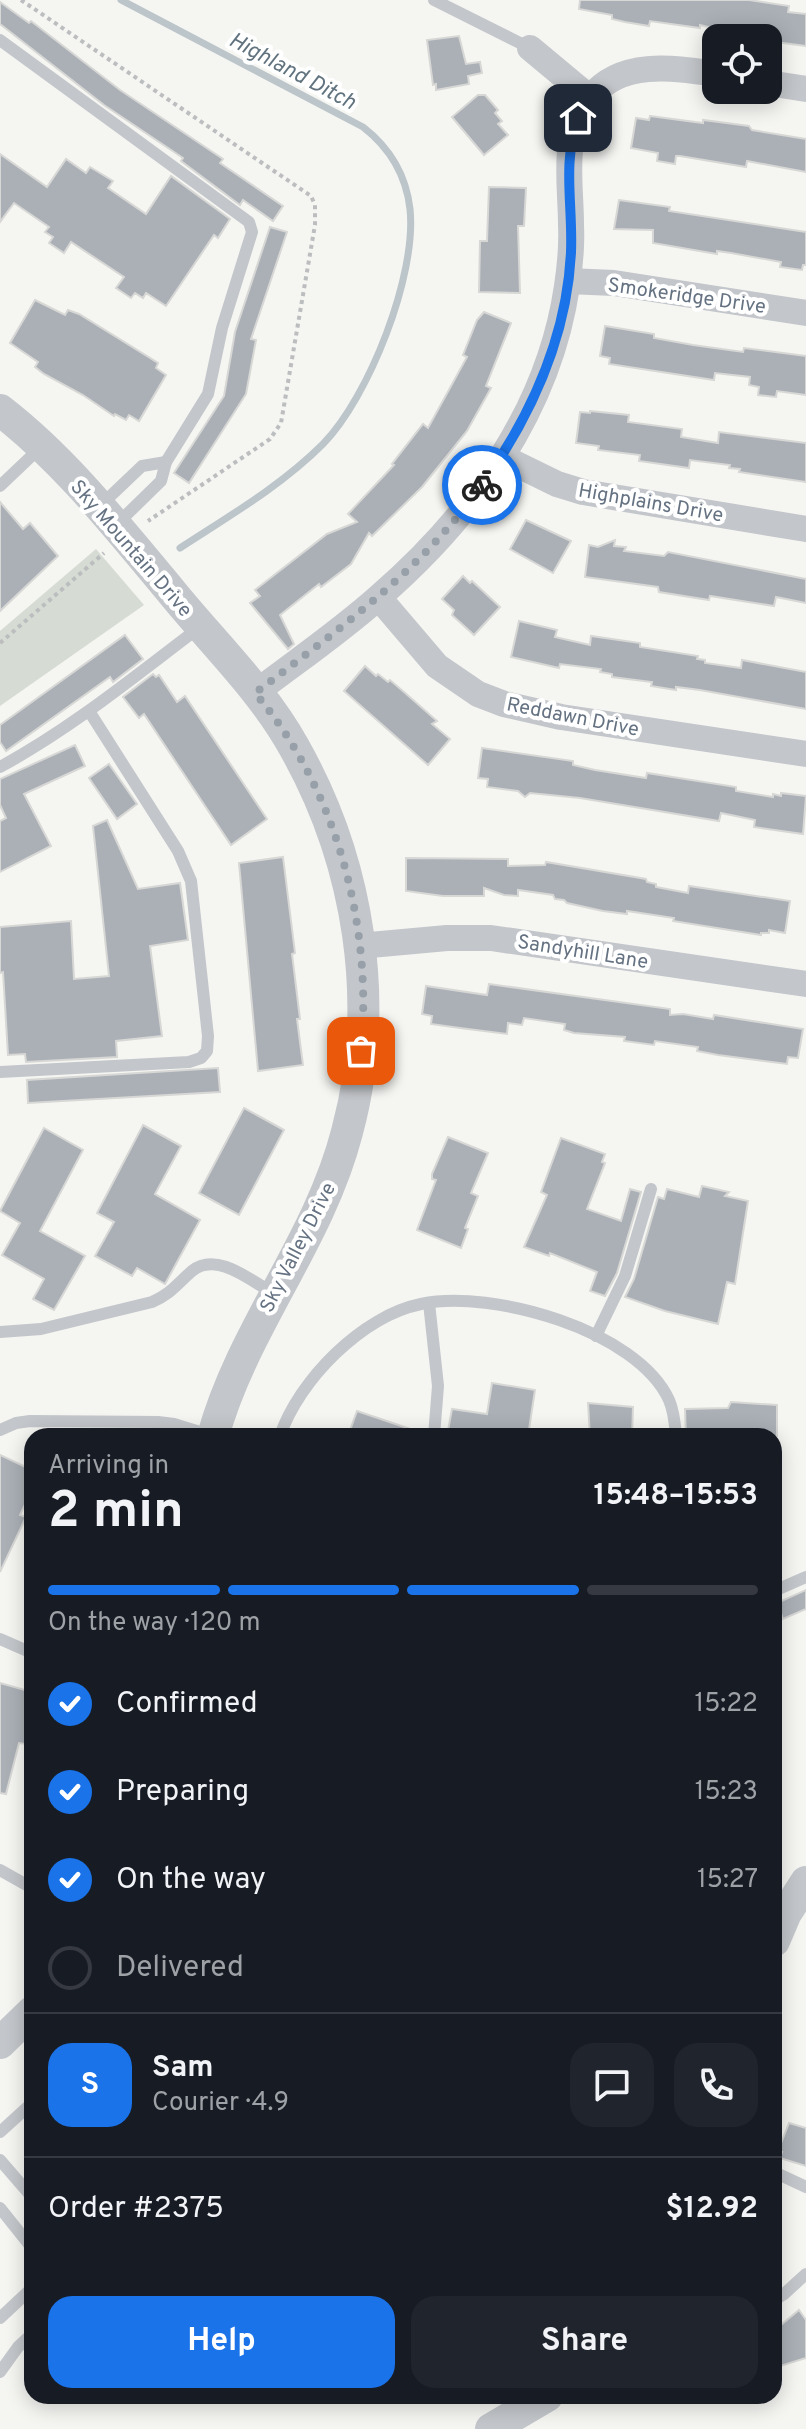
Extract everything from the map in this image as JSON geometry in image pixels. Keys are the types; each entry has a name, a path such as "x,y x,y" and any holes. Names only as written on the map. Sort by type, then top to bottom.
{"street":[{"path":"530,48 590,98"},
{"path":"255,693 379,598 410,568 472,499 521,426 538,392 563,314 571,225 570,141 578,118 590,98 617,77 640,70 672,67 702,72"},
{"path":"782,85 806,89"},
{"name":"Smokeridge Drive","path":"568,281 614,283 806,313"},
{"name":"Sky Mountain Drive","path":"0,410 41,447 106,529 200,627 255,693"},
{"name":"Highplains Drive","path":"502,457 557,484 583,492 806,529"},
{"name":"Reddawn Drive","path":"379,598 437,666 478,694 504,704 561,717 806,754"},
{"name":"Sky Valley Drive","path":"216,1428 244,1355 322,1206 348,1131 358,1080 364,1022 359,946 343,860 331,824 293,745 255,693"},
{"name":"Sandyhill Lane","path":"359,946 447,938 491,938 806,984"},
{"path":"782,1922 806,1882"},
{"path":"0,2043 24,2020"},
{"path":"491,2429 533,2404"}],"lane":[{"path":"434,0 530,48"},
{"path":"0,40 249,222 252,232 222,328 208,394 166,462 161,481 106,529"},
{"path":"0,486 41,447"},
{"path":"106,529 142,466 166,462"},
{"path":"0,767 89,711 200,627"},
{"path":"0,1072 189,1062 201,1058 207,1051 206,1008 188,869 89,711"},
{"path":"596,1336 625,1276 651,1189"},
{"path":"0,1332 41,1329 152,1302 169,1294 195,1269 205,1265 227,1267 275,1294"},
{"path":"284,1428 298,1397 317,1371 338,1351 394,1314 429,1303 486,1302 565,1322 596,1336 637,1361 658,1382 670,1401 675,1428"},
{"path":"429,1303 438,1386 435,1428"},
{"path":"0,1430 30,1421 158,1422 187,1428"},
{"path":"782,1588 806,1577"},
{"path":"0,1639 24,1650"},
{"path":"0,1870 24,1884"},
{"path":"0,2132 24,2110"},
{"path":"0,2160 24,2188"},
{"path":"782,2176 806,2187"},
{"path":"0,2208 24,2238"},
{"path":"782,2295 806,2274"},
{"path":"0,2318 24,2296"},
{"path":"0,2372 24,2341"}],"path":[{"path":"21,0 311,196 315,205 315,225 281,423 270,439 148,521"},
{"path":"0,643 106,529"}],"shaded area":[{"path":"96,549 144,605 0,706 0,631"}],"building":[{"path":"580,0 749,0 789,6 788,12 806,14 806,46 782,43 782,24 702,24 700,28 650,21 649,26 579,9"},
{"path":"0,2 29,23 31,21 120,90 223,159 220,163 283,206 273,221 243,200 240,205 181,161 183,158 104,105 0,24"},
{"path":"459,36 466,64 480,62 482,73 468,76 469,84 436,90 427,40"},
{"path":"478,95 485,95 498,110 495,113 502,121 498,124 508,135 484,155 452,117"},
{"path":"650,116 749,126 752,130 806,139 806,172 747,161 746,167 680,156 676,156 675,164 657,161 658,153 631,148 636,118 649,120"},
{"path":"0,154 47,187 66,159 86,173 90,167 113,181 108,188 146,214 171,176 230,219 218,238 214,235 166,306 146,293 143,298 135,293 131,298 116,288 124,277 71,242 64,253 49,243 53,237 45,232 49,227 14,203 0,222"},
{"path":"489,187 526,188 524,226 518,226 520,293 479,292 480,241 487,241"},
{"path":"619,200 670,207 669,211 806,232 806,265 802,270 780,267 781,262 653,243 653,230 614,229"},
{"path":"270,227 287,232 251,339 256,340 246,394 189,483 174,473 224,396 235,332"},
{"path":"35,300 65,315 68,310 79,314 158,363 156,368 166,375 139,421 129,415 126,420 114,416 44,374 35,367 38,362 10,343"},
{"path":"484,312 511,323 486,386 491,388 467,431 422,487 372,536 369,533 351,564 321,587 319,584 280,615 294,644 288,649 250,603 260,596 255,590 327,534 357,522 348,514 394,465 423,424 428,428 467,357 463,355 477,320"},
{"path":"605,326 654,334 654,338 693,345 806,356 806,395 777,391 776,397 758,395 759,387 749,385 750,377 715,373 714,380 609,364 610,358 600,356"},
{"path":"580,412 629,415 628,422 682,429 681,437 718,443 719,432 806,443 806,482 739,472 740,469 729,468 730,465 690,460 689,468 639,461 640,455 598,450 599,446 576,443"},
{"path":"0,502 23,529 30,523 58,556 0,611"},
{"path":"526,520 571,541 553,573 510,549"},
{"path":"615,540 614,546 626,547 624,551 664,556 668,552 806,579 806,603 776,597 774,606 710,596 709,600 659,592 658,587 585,577 589,545 598,547"},
{"path":"463,576 500,607 474,635 452,615 454,610 442,599"},
{"path":"519,621 557,630 555,637 590,645 591,636 698,656 697,659 705,660 705,663 741,668 742,660 806,672 806,709 700,690 651,686 652,682 612,677 612,674 600,672 601,669 560,664 559,668 511,657"},
{"path":"125,635 143,659 113,682 110,677 6,751 0,742 0,725"},
{"path":"365,666 404,692 437,721 432,724 450,739 428,765 344,691"},
{"path":"153,674 156,677 159,675 177,702 185,696 267,819 231,845 144,714 139,718 123,697"},
{"path":"75,745 85,766 24,794 51,846 0,872 0,821 6,818 0,805 0,779"},
{"path":"482,748 573,761 573,765 646,778 647,773 736,787 736,791 773,797 773,794 781,796 781,793 806,796 803,834 754,827 755,820 721,813 719,821 580,798 530,793 525,797 518,791 487,787 488,779 478,778"},
{"path":"109,764 137,804 117,819 89,778"},
{"path":"107,820 138,889 180,883 188,940 150,946 162,1036 116,1041 117,1057 26,1062 25,1054 8,1055 3,972 0,973 0,927 71,921 74,979 109,976 93,826"},
{"path":"283,857 295,953 292,954 303,1065 258,1071 239,863"},
{"path":"406,858 508,859 508,866 545,865 546,862 646,879 656,887 688,893 689,886 790,901 785,933 769,930 769,933 761,935 673,921 674,918 603,911 567,903 555,899 553,895 518,890 518,896 484,888 484,896 443,896 406,891"},
{"path":"489,984 670,1009 670,1015 713,1019 714,1015 803,1029 798,1058 788,1057 787,1064 718,1055 697,1051 698,1047 655,1041 654,1045 624,1041 625,1037 574,1033 564,1030 565,1024 524,1018 522,1025 508,1023 507,1034 431,1024 432,1016 422,1014 426,986 487,995"},
{"path":"218,1068 220,1092 28,1103 27,1080"},
{"path":"244,1108 284,1130 239,1215 199,1193"},
{"path":"143,1125 181,1146 155,1194 200,1220 165,1284 137,1268 132,1276 95,1256 114,1222 97,1213"},
{"path":"44,1128 83,1150 40,1231 85,1256 54,1310 33,1299 44,1279 2,1255 20,1223 0,1211"},
{"path":"448,1137 488,1153 471,1193 478,1196 465,1228 468,1229 461,1248 417,1230 436,1180 432,1179 432,1174"},
{"path":"561,1138 605,1154 602,1162 605,1163 587,1209 621,1221 630,1189 641,1192 617,1273 605,1296 590,1291 597,1272 550,1253 549,1256 524,1247 547,1195 541,1192"},
{"path":"702,1186 729,1192 725,1196 748,1201 735,1284 727,1282 718,1324 625,1297 634,1279 658,1197 664,1199 667,1189 699,1197"},
{"path":"492,1383 535,1390 529,1428 448,1428 452,1409 487,1414"},
{"path":"731,1402 777,1405 777,1428 686,1428 685,1409 728,1408"},
{"path":"588,1403 633,1407 632,1428 590,1428"},
{"path":"357,1411 407,1428 351,1428"},
{"path":"0,1455 24,1466 24,1507 20,1515 24,1516 24,1521 0,1572"},
{"path":"806,1590 806,1609 783,1619 782,1601"},
{"path":"0,1683 24,1690 24,1744 19,1743 6,1794 0,1793"},
{"path":"789,2123 806,2128 806,2166 782,2159 782,2141"},
{"path":"799,2310 806,2320 806,2358 782,2366 782,2324"}],"waterway":[{"name":"Highland Ditch","path":"121,0 363,127 395,163 405,184 410,209 406,267 398,300 373,366 340,423 323,444 290,473 180,548"}],"way so far":[{"path":"361,1051 364,1022 361,960 355,913 343,860 331,824 293,745 255,693 379,598 410,568 482,485"}],"route":[{"path":"482,485 521,426 538,392 563,314 571,256 568,165 570,141 578,118"}]}
